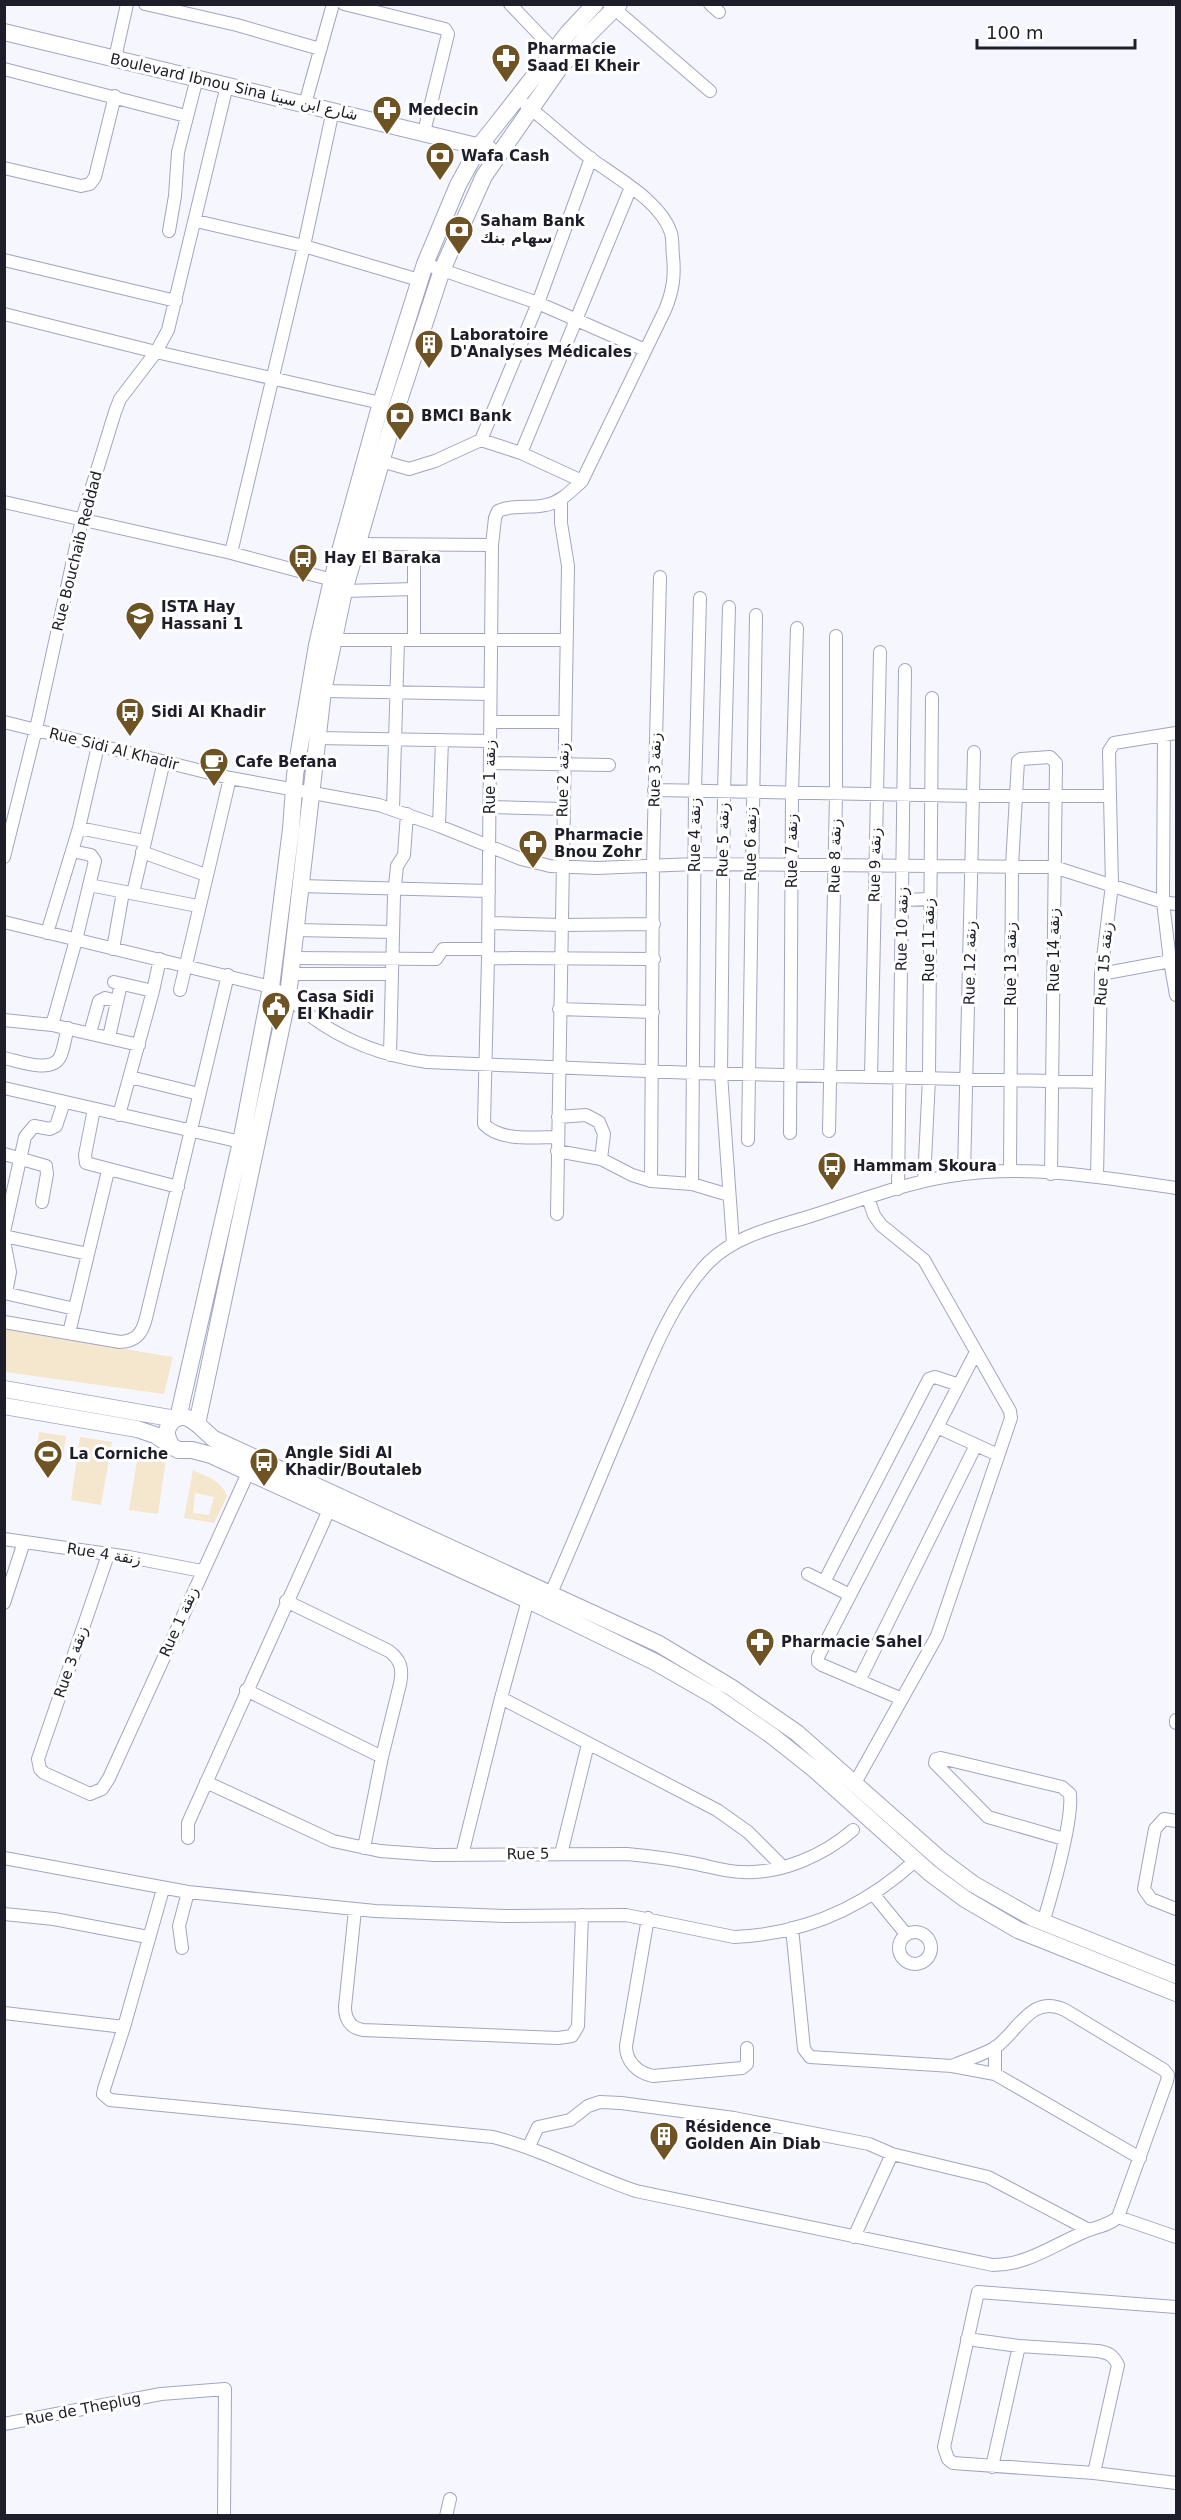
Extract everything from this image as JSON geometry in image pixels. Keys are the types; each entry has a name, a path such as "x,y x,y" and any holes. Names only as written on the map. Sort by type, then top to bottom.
{"main road":[{"path":"188,1450 199,1441 197,1425 288,996 299,886 302,791 315,656 358,544 381,460 442,270 484,176 523,103 554,50 596,4"},
{"path":"170,1443 167,1430 177,1418 241,1142 271,987 289,851 302,791 317,738 341,585 381,403 419,280 458,184 480,145 558,70 615,6"},
{"name":"Boulevard Ibnou Sina شارع ابن سينا","path":"4,32 480,145 498,153"},
{"path":"4,1389 188,1418 219,1441 659,1644 711,1675 797,1733 954,1870 1008,1906 1043,1923 1176,1975"},
{"path":"4,1406 121,1425 152,1433 170,1443 175,1449 211,1455 647,1657 750,1720 815,1770 916,1860 965,1899 1018,1930 1176,1992"}],"street":[{"path":"115,58 127,4"},
{"path":"145,4 237,25 320,49"},
{"path":"305,104 333,4"},
{"path":"344,4 445,29 448,34 424,132"},
{"path":"510,4 554,50"},
{"path":"615,6 710,91"},
{"path":"4,69 186,116"},
{"path":"169,231 175,196 178,152 197,78"},
{"name":"Rue Bouchaib Reddad","path":"4,857 36,729 82,519 120,399 156,352 168,330 227,85"},
{"path":"4,168 81,186 90,184 94,177 115,96"},
{"path":"381,460 409,469 435,461 481,440 521,453 582,481 672,292 674,264 671,234 656,209 523,103"},
{"path":"231,553 304,246 333,110"},
{"path":"481,440 538,303 591,158"},
{"path":"521,453 631,187"},
{"path":"196,221 304,246 419,280"},
{"path":"4,260 176,301"},
{"path":"425,264 538,303 645,350"},
{"path":"4,314 156,352 381,403"},
{"name":"Rue 1 زنقة","path":"558,1137 525,1137 489,1129 484,1124 489,923 492,545 498,511 507,507 546,506 561,500 582,481"},
{"name":"Rue 2 زنقة","path":"557,1214 568,566 561,523 561,500"},
{"path":"4,502 231,553 341,585 414,589"},
{"path":"358,544 492,545"},
{"path":"414,545 414,640"},
{"name":"Rue 3 زنقة","path":"651,1181 654,790 660,578"},
{"name":"Rue 4 زنقة","path":"692,1184 695,792 700,598"},
{"name":"Rue 5 زنقة","path":"729,607 722,865 721,1074 733,1243"},
{"name":"Rue 6 زنقة","path":"748,1140 756,615"},
{"name":"Rue 7 زنقة","path":"790,1133 792,792 797,628"},
{"name":"Rue 8 زنقة","path":"830,1131 836,794 836,636"},
{"path":"334,640 566,640"},
{"path":"393,809 398,640"},
{"name":"Rue 9 زنقة","path":"871,1077 875,794 880,652"},
{"name":"Rue 10 زنقة","path":"898,1189 905,670"},
{"path":"323,691 490,694"},
{"name":"Rue 11 زنقة","path":"924,1181 929,1078 932,698"},
{"name":"Rue Sidi Al Khadir","path":"4,722 230,777 393,809 528,861 562,867 695,864 1054,867 1163,902 1176,904"},
{"path":"490,722 564,722"},
{"path":"1170,734 1164,793 1163,902 1173,960 1176,995"},
{"name":"Rue 15 زنقة","path":"1097,1177 1101,974 1112,885 1109,751 1114,743 1170,734"},
{"path":"317,738 490,741"},
{"path":"439,826 442,740"},
{"path":"47,933 79,828 99,746"},
{"name":"Rue 12 زنقة","path":"964,1174 974,752"},
{"name":"Rue 14 زنقة","path":"1021,759 1050,757 1056,762 1052,1174"},
{"name":"Rue 13 زنقة","path":"1010,1171 1012,866 1018,761 1021,759"},
{"path":"112,948 143,847 164,761"},
{"path":"490,763 563,762 609,765"},
{"path":"180,990 230,777"},
{"path":"654,790 973,796 1110,796"},
{"path":"1164,793 1176,802"},
{"path":"489,807 563,809"},
{"path":"390,1055 395,889 397,866 404,855 407,814"},
{"path":"79,828 143,847 206,875"},
{"path":"52,1025 76,940 94,860 91,855 72,851"},
{"path":"89,885 198,906"},
{"path":"299,886 489,891"},
{"path":"903,900 930,899"},
{"path":"4,922 271,987 288,996 346,1039 390,1055 427,1062 721,1074 1099,1082"},
{"path":"489,923 654,924"},
{"path":"295,930 393,932"},
{"path":"291,966 392,957 435,959 443,949 560,959 654,959"},
{"path":"119,1115 160,959"},
{"path":"1101,974 1173,960"},
{"path":"291,966 392,974"},
{"path":"4,1322 120,1342 135,1339 140,1335 144,1328 228,975"},
{"path":"109,1037 117,1001 117,983 153,991"},
{"path":"90,1033 99,1001 104,998 117,1001"},
{"path":"559,1010 653,1012"},
{"path":"4,1020 52,1025 139,1045"},
{"path":"4,1058 42,1066 53,1064 61,1056 68,1028"},
{"path":"130,1077 199,1094"},
{"path":"4,1088 241,1142"},
{"path":"64,1102 56,1126 50,1129 34,1126 28,1132 4,1234 88,1254"},
{"path":"94,1109 85,1160 89,1166 178,1187"},
{"path":"558,1117 586,1115 600,1122 604,1134 601,1159"},
{"path":"557,1151 601,1159 632,1175 651,1181 692,1184 729,1195"},
{"path":"4,1154 42,1163 48,1168 42,1202"},
{"path":"69,1333 108,1171"},
{"path":"550,1593 660,1339 693,1281 709,1262 733,1243 924,1181 964,1174 1010,1171 1097,1177 1176,1188"},
{"path":"855,1783 940,1630 1011,1418 1010,1411 924,1260 881,1225 868,1198"},
{"path":"4,1241 10,1272 5,1293 75,1309"},
{"path":"902,1700 818,1662 818,1657 976,1352"},
{"path":"824,1582 929,1379 935,1377 959,1385"},
{"path":"937,1427 998,1455"},
{"path":"859,1681 976,1445"},
{"name":"Rue 1 زنقة","path":"112,1772 248,1473"},
{"path":"188,1838 188,1823 286,1601 329,1510"},
{"name":"Rue 4 زنقة","path":"4,1539 202,1571"},
{"path":"4,1603 24,1542"},
{"name":"Rue 3 زنقة","path":"108,1555 39,1751 40,1769 90,1794 102,1789 112,1772"},
{"path":"808,1574 850,1595"},
{"path":"462,1855 528,1600"},
{"path":"286,1601 389,1651 396,1657 402,1672 364,1848"},
{"path":"246,1690 382,1757"},
{"path":"501,1698 725,1816 748,1832 782,1866"},
{"path":"561,1854 588,1744"},
{"path":"1043,1923 1064,1839 1071,1802 1067,1789 942,1758 935,1761 988,1817 1064,1839"},
{"name":"Rue 5","path":"206,1782 333,1841 398,1854 654,1856 743,1872 782,1866 821,1854 853,1830"},
{"path":"1176,1821 1164,1819 1156,1827 1144,1889 1151,1899 1176,1909"},
{"path":"4,1858 163,1889 355,1910 505,1916 626,1915 734,1936 752,1936 792,1928 843,1912 874,1895 916,1860"},
{"path":"163,1889 104,2089 103,2094 110,2100 477,2135 529,2146 610,2183 636,2191 993,2265 1009,2265 1024,2261 1089,2230 1110,2224 1118,2217 1168,2078 1161,2068 1065,2010 1049,2004 1036,2008 995,2047 952,2066"},
{"path":"182,1948 179,1926 188,1892"},
{"path":"874,1895 906,1934"},
{"path":"355,1910 345,2007 347,2018 354,2027 363,2030 558,2038 572,2036 578,2026 582,1916"},
{"path":"4,1914 65,1921 148,1937"},
{"path":"648,1918 626,2046 631,2062 641,2072 653,2076 742,2068 747,2064 747,2048"},
{"path":"792,1928 806,2054 815,2058 952,2066 995,2074 1140,2158"},
{"path":"4,2013 124,2027"},
{"path":"995,2047 995,2074"},
{"path":"529,2146 536,2129 541,2126 570,2120 588,2106 609,2102 734,2118 869,2144 892,2154 988,2177 1089,2230"},
{"path":"854,2236 892,2154"},
{"path":"1118,2217 1176,2237"},
{"path":"1176,2307 981,2291 976,2294 944,2447 945,2453 953,2463 1094,2473 1176,2483"},
{"path":"967,2339 1019,2346 1098,2351 1114,2357 1118,2365 1094,2473"},
{"path":"992,2467 1019,2346"},
{"name":"Rue de Theplug","path":"4,2424 160,2394 225,2389 224,2516"},
{"path":"446,2516 450,2499"}],"shaded area":[{"path":"5,1329 173,1357 164,1394 5,1372"},
{"path":"39,1432 66,1436 63,1454 36,1450"},
{"path":"80,1437 112,1442 101,1505 71,1500"},
{"path":"139,1448 166,1459 158,1514 129,1510"},
{"path":"193,1470 221,1486 227,1496 214,1523 184,1518","holes":["195,1493 214,1497 209,1515 193,1513"]}],"place":[{"name":"Pharmacie Saad El Kheir","path":"506,84"},
{"name":"Medecin","path":"387,136"},
{"name":"Wafa Cash","path":"440,182"},
{"name":"Saham Bank سهام بنك","path":"459,256"},
{"name":"Laboratoire D'Analyses Médicales","path":"429,370"},
{"name":"BMCI Bank","path":"400,442"},
{"name":"Hay El Baraka","path":"303,584"},
{"name":"ISTA Hay Hassani 1","path":"140,642"},
{"name":"Sidi Al Khadir","path":"130,738"},
{"name":"Cafe Befana","path":"214,788"},
{"name":"Pharmacie Bnou Zohr","path":"533,870"},
{"name":"Casa Sidi El Khadir","path":"276,1032"},
{"name":"Hammam Skoura","path":"832,1192"},
{"name":"La Corniche","path":"48,1480"},
{"name":"Angle Sidi Al Khadir/Boutaleb","path":"264,1488"},
{"name":"Pharmacie Sahel","path":"760,1668"},
{"name":"Résidence Golden Ain Diab","path":"664,2162"}]}
